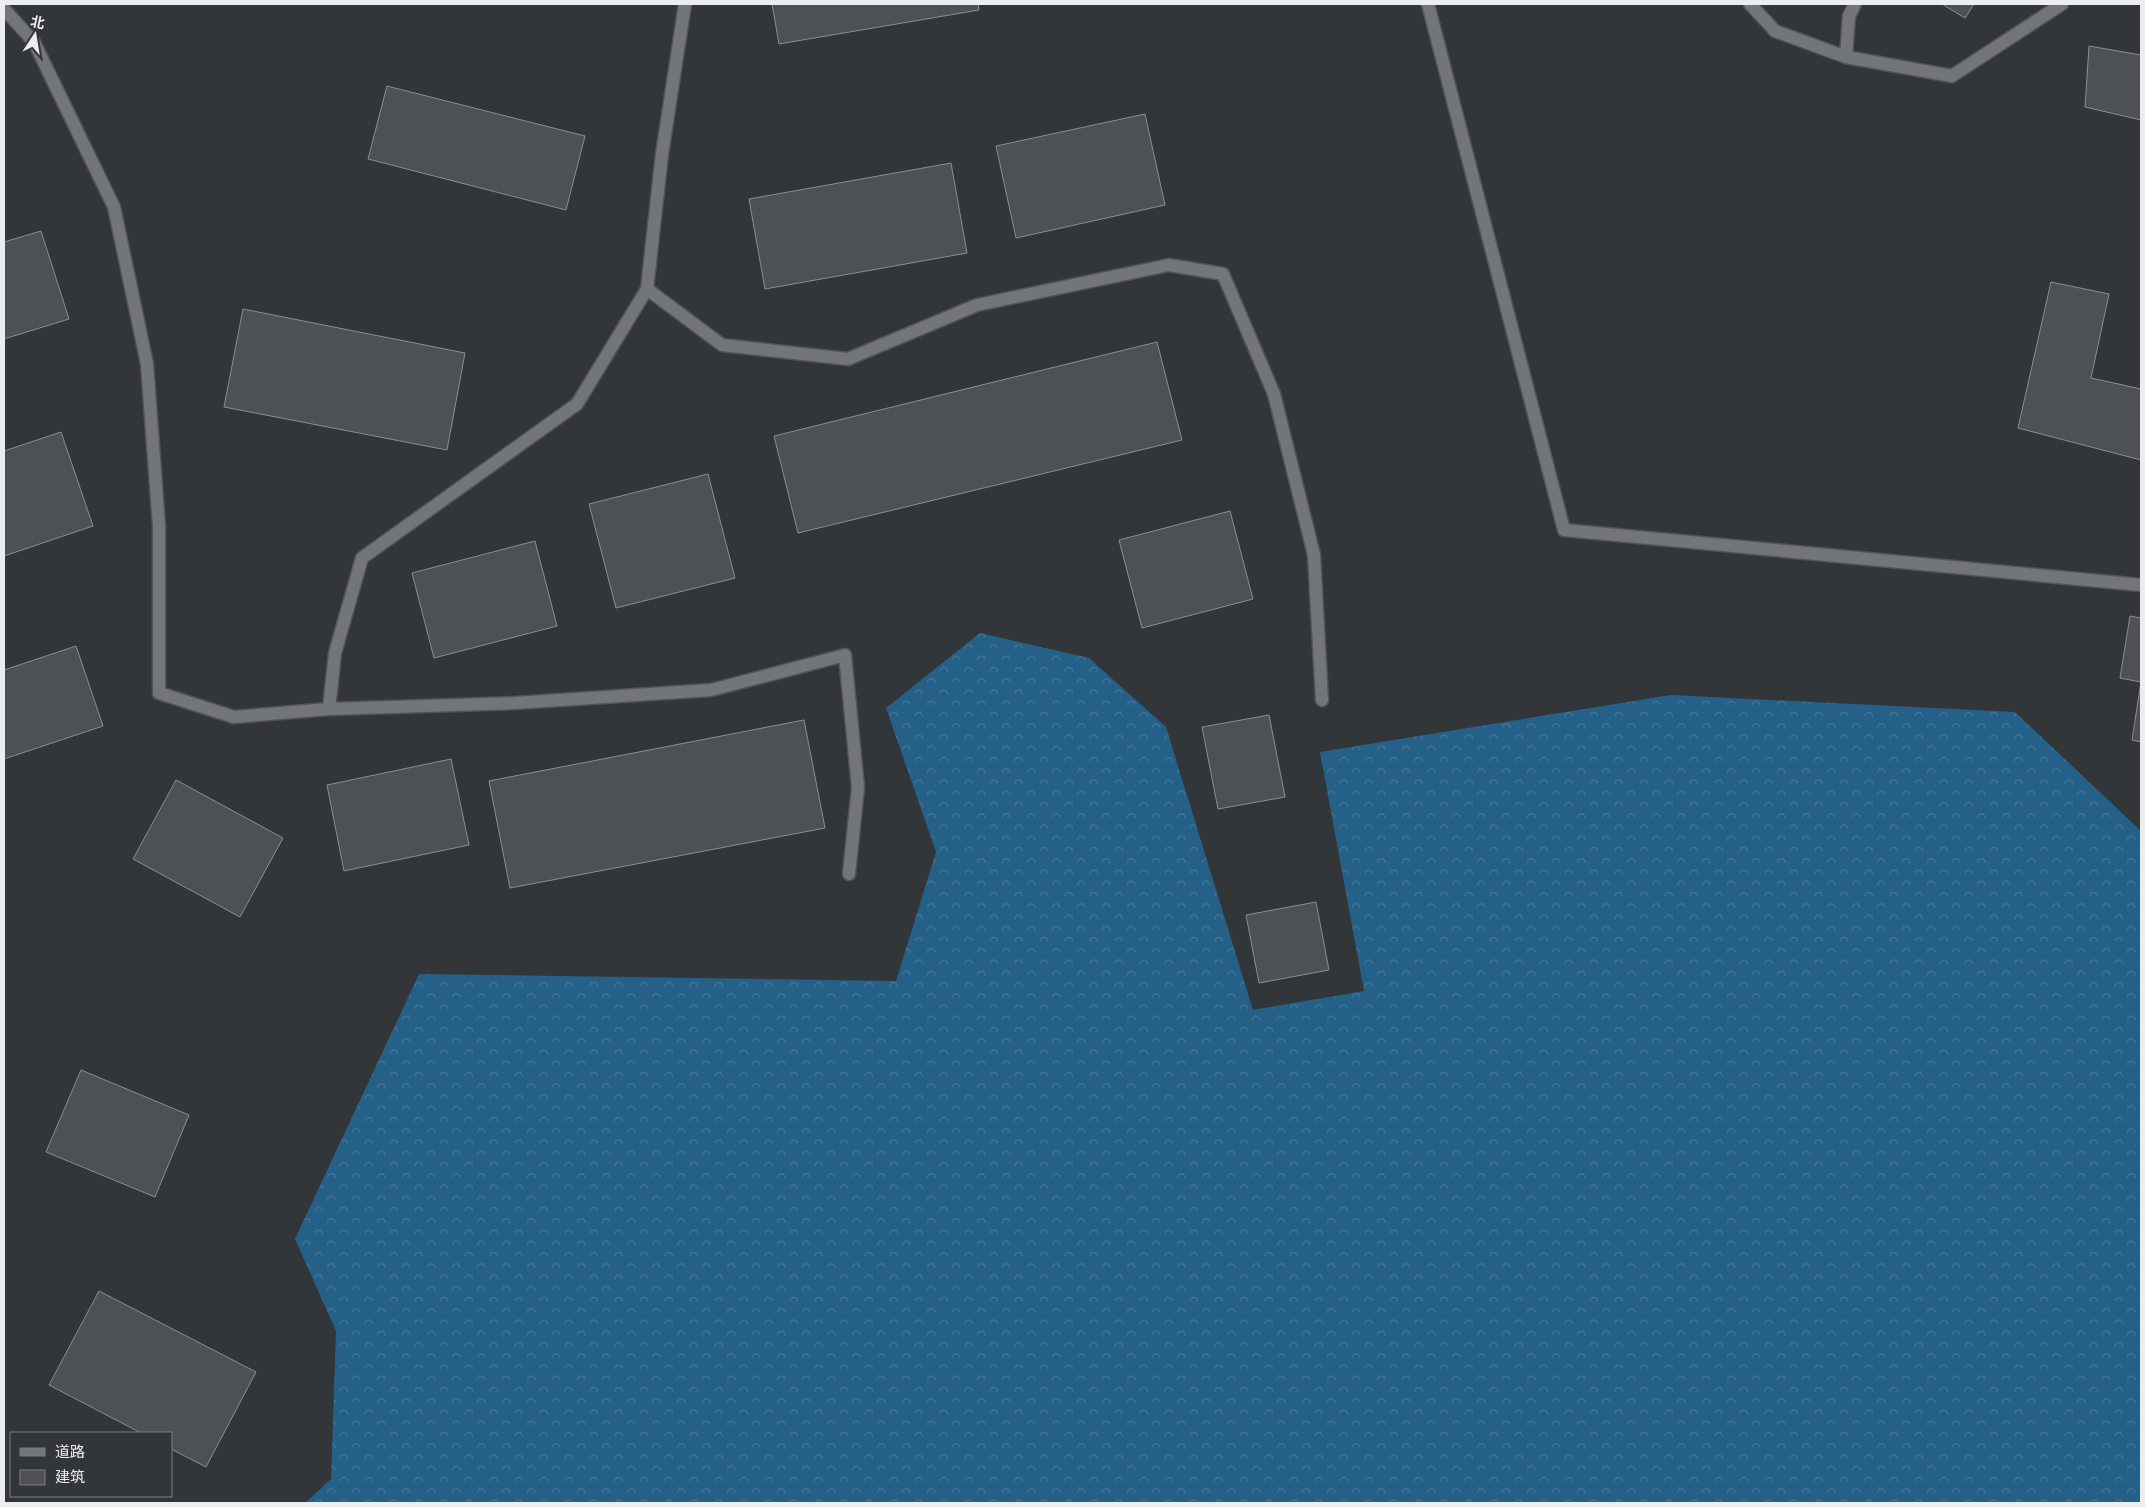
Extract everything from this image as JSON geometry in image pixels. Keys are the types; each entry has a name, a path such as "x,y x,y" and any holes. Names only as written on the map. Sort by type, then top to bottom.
{"street":[{"path":"329,709 335,653 362,558 577,404 647,289 662,154 686,4"},
{"path":"1428,4 1564,530 2141,585"},
{"path":"1750,4 1775,31 1846,57 1952,76 2062,4"},
{"path":"1846,57 1849,16 1856,4"},
{"path":"4,9 34,42 114,207 147,364 159,526 159,693 234,717 329,709 515,703 711,690 845,655 858,787 849,874"},
{"path":"647,289 722,345 848,359 978,305 1169,265 1223,274 1274,394 1314,555 1322,700"}],"green space":[{"path":"980,633 1089,658 1166,727 1253,1010 1364,991 1320,752 1671,695 2015,712 2141,831 2141,1503 305,1503 331,1479 336,1331 295,1239 419,974 896,981 936,852 886,708"}],"building":[{"path":"772,4 978,4 979,10 779,44"},
{"path":"1942,4 1974,4 1965,18"},
{"path":"2089,46 2141,55 2141,120 2085,107"},
{"path":"387,86 585,136 566,210 368,159"},
{"path":"1145,114 1165,205 1016,238 996,146"},
{"path":"951,163 967,253 765,289 749,199"},
{"path":"41,231 69,319 4,339 4,242"},
{"path":"2051,282 2109,294 2091,378 2141,389 2141,460 2018,428"},
{"path":"243,309 465,353 447,450 224,407"},
{"path":"1157,342 1182,440 798,533 774,436"},
{"path":"61,432 93,526 4,556 4,451"},
{"path":"708,474 735,578 616,608 589,504"},
{"path":"1230,511 1253,599 1142,628 1119,540"},
{"path":"535,541 557,626 434,658 412,573"},
{"path":"2130,616 2141,618 2141,682 2120,678"},
{"path":"76,646 103,726 4,759 4,670"},
{"path":"2141,682 2141,742 2132,740"},
{"path":"1269,715 1285,797 1218,809 1202,727"},
{"path":"804,720 825,828 510,888 489,781"},
{"path":"451,759 469,845 344,871 327,785"},
{"path":"176,780 283,838 240,917 133,859"},
{"path":"1316,902 1329,970 1259,983 1246,915"},
{"path":"81,1070 189,1115 155,1197 46,1152"},
{"path":"99,1291 256,1372 206,1467 172,1450 172,1432 139,1432 49,1385"}]}
